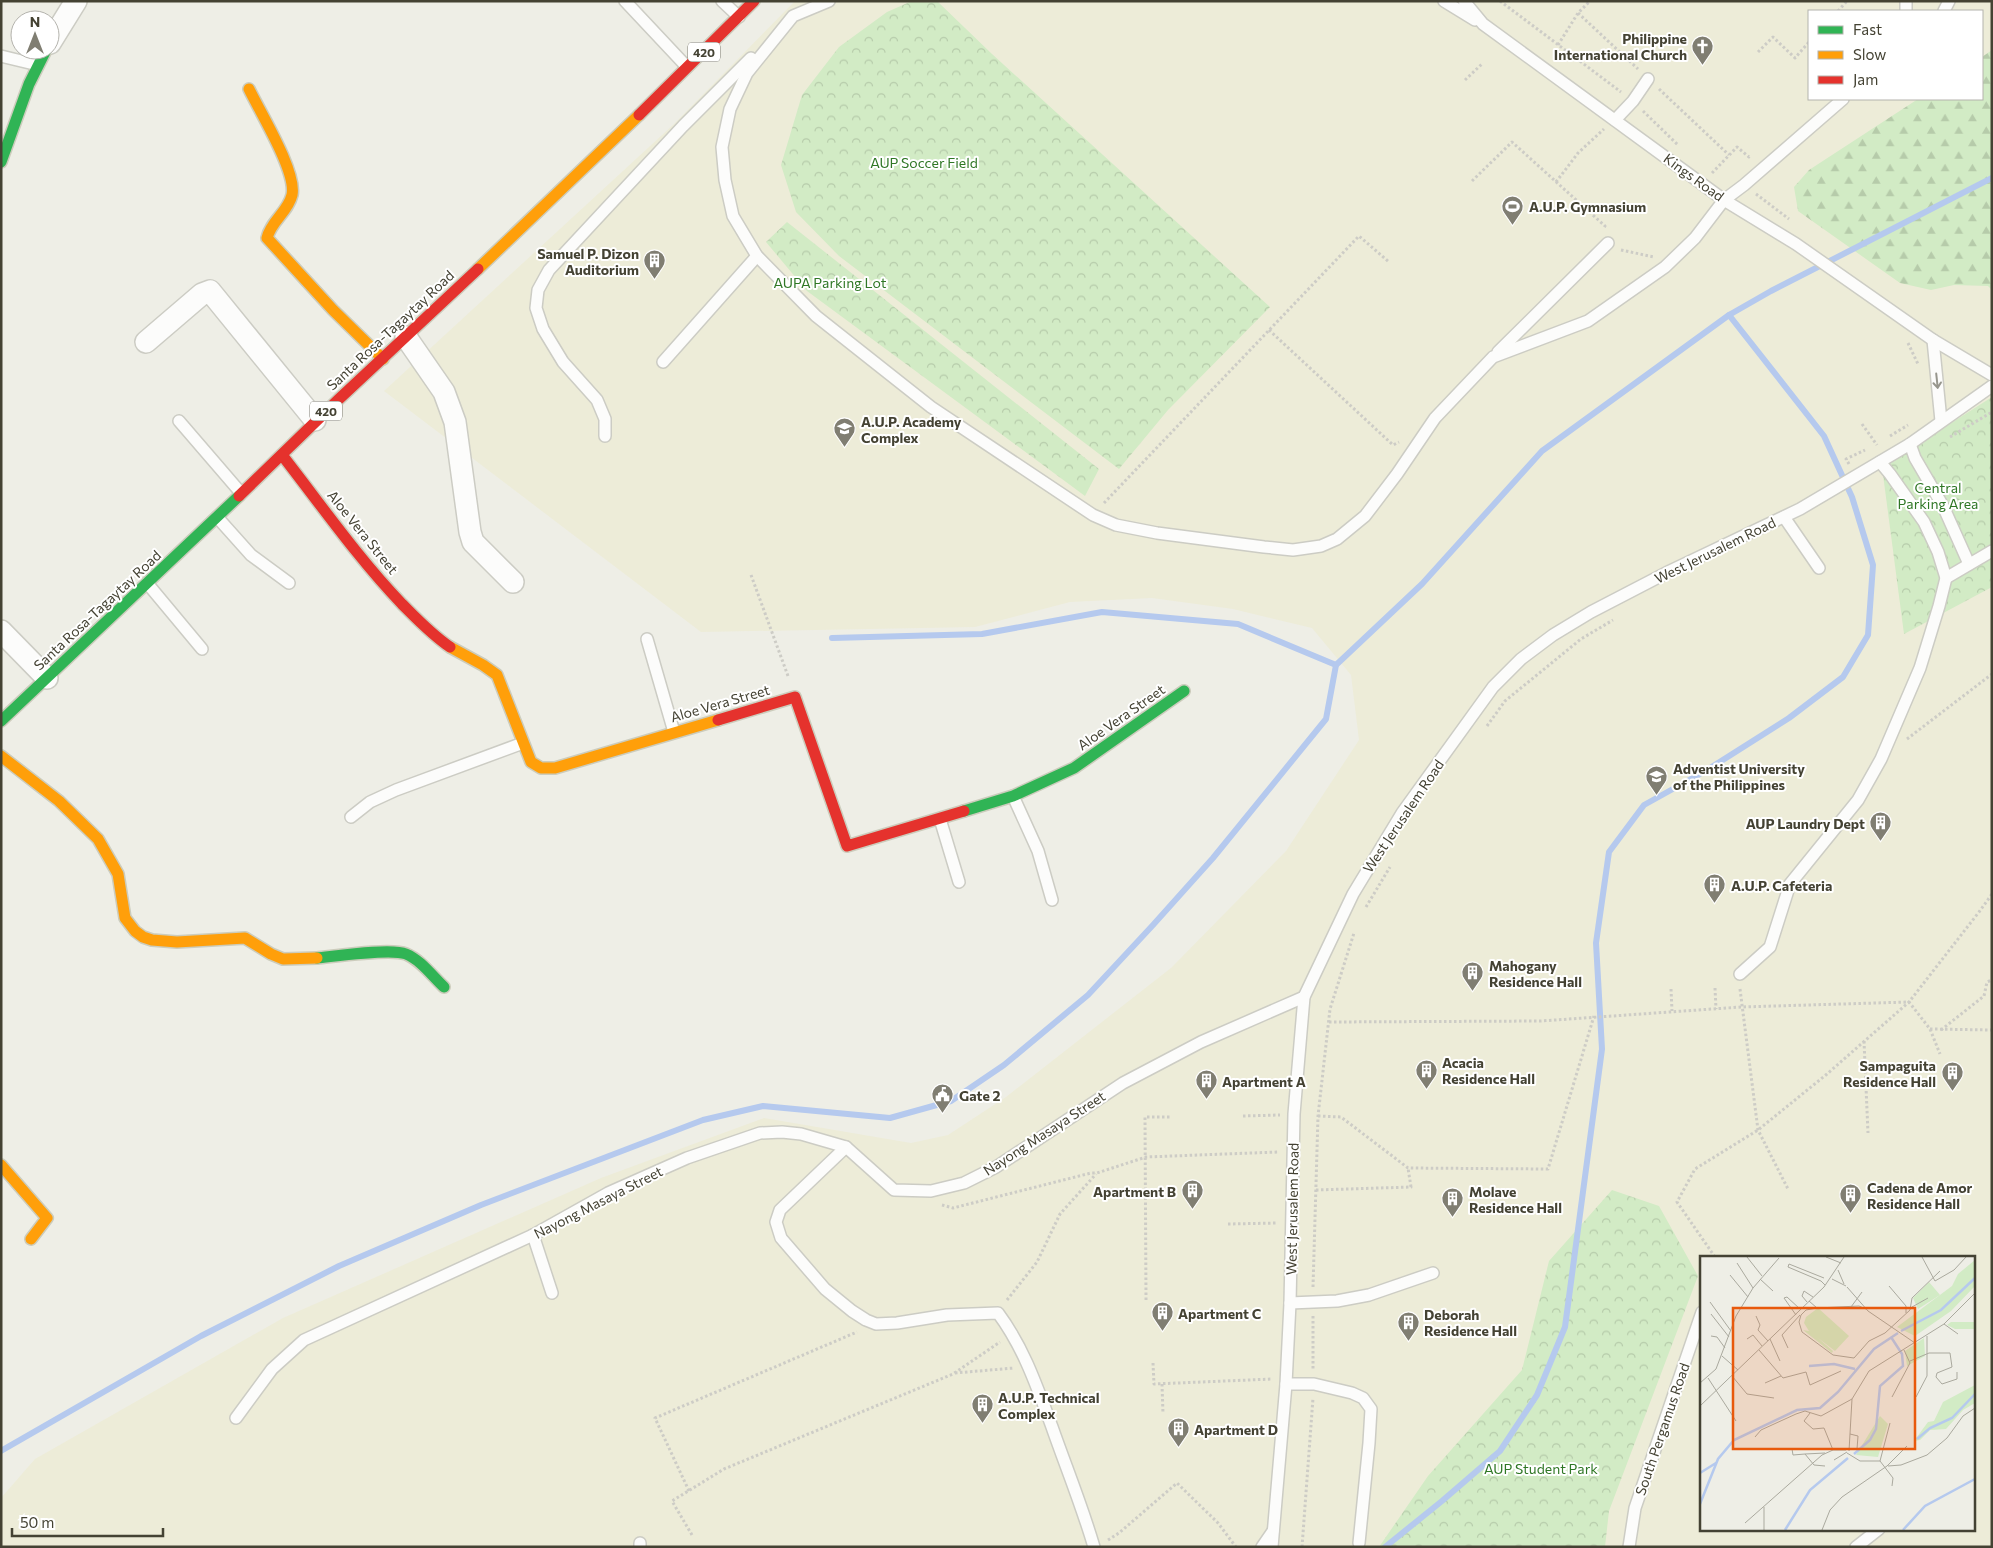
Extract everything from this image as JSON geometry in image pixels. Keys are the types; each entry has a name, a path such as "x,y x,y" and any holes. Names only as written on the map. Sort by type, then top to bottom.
{"street":[{"path":"60,27 76,1"},
{"name":"Santa Rosa-Tagaytay Road","path":"1,721 282,455 315,420 383,359 688,68 754,1"},
{"path":"1,162 29,84 41,60"},
{"path":"249,89 289,170 292,182 292,195 286,207 268,231 267,238 333,310 383,359"},
{"path":"146,342 202,294 210,291 315,420"},
{"path":"406,337 444,392 456,422 470,532 473,542 513,582"},
{"name":"Aloe Vera Street","path":"282,455 367,562 408,610 438,639 487,666 497,675 531,762 541,768 555,768 795,697 847,846 1013,796 1074,768 1184,691"},
{"path":"1,631 47,678"},
{"path":"1,756 85,824 106,851 119,875 123,913 130,927 144,938 160,942 244,938 278,959 289,960 391,952 406,954 417,961 444,987"},
{"path":"1,1165 47,1218 31,1239"}],"lane":[{"path":"625,1 688,68"},
{"path":"722,1 739,17"},
{"path":"605,436 605,420 597,400 563,362 543,329 536,308 538,290 549,270 683,126 793,16 829,1"},
{"path":"1444,1 1483,24"},
{"name":"Kings Road","path":"1464,1 1483,24 1724,200 1796,244 1933,340 1992,375"},
{"path":"793,16 747,73 730,109 722,147 725,180 733,216 757,256 816,316 931,407 1093,515 1116,525 1157,533 1293,550 1321,546 1337,539 1365,516 1436,418 1493,357 1608,243"},
{"path":"1,56 39,65"},
{"path":"1615,120 1633,101 1648,79"},
{"path":"1493,357 1588,321 1665,266 1695,238 1724,200 1744,185 1842,100"},
{"path":"663,362 757,256"},
{"path":"1933,340 1941,420"},
{"name":"West Jerusalem Road","path":"1272,1547 1286,1381 1290,1303 1294,1114 1304,997 1352,894 1402,813 1493,687 1521,659 1553,635 1591,612 1670,571 1800,509 1910,444 1941,420 1992,386"},
{"path":"178,420 241,494"},
{"path":"1910,444 1943,506 1969,564"},
{"path":"1740,974 1770,947 1790,884 1858,800 1881,759 1920,668 1939,606 1946,578 1938,552 1924,522 1880,462"},
{"path":"217,517 251,555 289,583"},
{"path":"1784,517 1820,568"},
{"path":"1946,578 1992,550"},
{"path":"147,582 202,649"},
{"path":"647,639 674,732"},
{"path":"351,817 370,802 396,790 524,742"},
{"path":"1013,796 1038,851 1052,900"},
{"path":"939,817 959,882"},
{"name":"Nayong Masaya Street","path":"236,1418 272,1368 304,1340 533,1235 608,1194 687,1158 760,1133 782,1132 801,1134 846,1147 894,1190 931,1191 964,1183 996,1167 1123,1083 1201,1042 1304,997"},
{"path":"846,1147 780,1210 776,1222 781,1238 825,1288 852,1311 876,1324 897,1323 947,1315 998,1313 1013,1333 1029,1367 1084,1514 1099,1544"},
{"path":"533,1235 552,1293"},
{"path":"1290,1303 1337,1301 1370,1295 1434,1274"},
{"name":"South Pergamus Road","path":"1629,1547 1635,1508 1700,1318"},
{"path":"1286,1381 1314,1384 1352,1393 1363,1398 1371,1409 1370,1442 1359,1543"},
{"path":"1856,1547 1878,1530"},
{"path":"1262,1547 1274,1531"}],"path":[{"path":"1500,1 1633,101 1683,150"},
{"path":"1558,45 1578,14 1590,1"},
{"path":"1758,52 1773,36 1795,58 1808,43"},
{"path":"1466,80 1483,63"},
{"path":"1556,182 1578,153 1615,120"},
{"path":"1472,182 1512,142 1605,226 1598,234"},
{"path":"1713,171 1737,147 1749,157"},
{"path":"1704,168 1711,174 1744,185 1790,220"},
{"path":"1093,515 1359,236 1389,262"},
{"path":"1620,250 1652,256"},
{"path":"1269,330 1393,445 1402,440"},
{"path":"1902,338 1907,342 1915,355 1922,372"},
{"path":"1885,439 1914,422"},
{"path":"1851,478 1846,459 1877,445 1862,424"},
{"path":"751,575 795,697"},
{"path":"1482,733 1505,701 1581,639 1621,616"},
{"path":"1881,759 1992,674"},
{"path":"1362,914 1390,866"},
{"path":"1714,1256 1677,1202 1695,1169 1758,1130 1827,1074 1909,1002 1992,894"},
{"path":"1302,1547 1314,1384 1312,1302 1318,1116 1330,1009 1354,931"},
{"path":"1941,1030 1984,996 1987,982 1992,980"},
{"path":"1740,987 1741,1007 1758,1130 1788,1189"},
{"path":"1715,988 1716,1009"},
{"path":"1671,989 1672,1011"},
{"path":"1329,1022 1541,1021 1741,1007 1909,1002"},
{"path":"1909,1002 1930,1029 1940,1054"},
{"path":"1318,1116 1341,1117 1408,1168 1548,1169 1594,1016"},
{"path":"1930,1029 1992,1030"},
{"path":"1864,1041 1868,1132"},
{"path":"1243,1116 1294,1114"},
{"path":"1146,1300 1145,1117 1170,1117"},
{"path":"936,1203 953,1208 1097,1173 1146,1157 1293,1152"},
{"path":"1316,1190 1411,1187 1408,1168"},
{"path":"998,1313 1037,1262 1060,1214 1097,1173"},
{"path":"1228,1224 1291,1223"},
{"path":"689,1491 655,1418 876,1324"},
{"path":"692,1535 672,1501 724,1469 953,1374 1013,1333"},
{"path":"1153,1363 1154,1384 1286,1381"},
{"path":"953,1374 1029,1367"},
{"path":"1162,1384 1163,1414"},
{"path":"1099,1544 1119,1533 1178,1483 1218,1523 1236,1547"}],"shaded area":[{"name":"Adventist University of the Philippines","path":"795,1 1992,1 1992,1547 1,1547 1,1498 35,1459 283,1318 601,1178 764,1118 911,1143 948,1135 1006,1097 1171,968 1286,851 1359,740 1351,675 1312,628 1233,609 1152,598 1070,602 975,627 701,632 384,391 674,124"}],"green space":[{"name":"AUP Soccer Field","path":"912,1 937,1 992,54 1270,307 1168,410 1119,469 839,256 796,212 781,165 802,95 839,47 887,12"},
{"path":"1992,50 1992,290 1988,286 1954,285 1931,290 1900,283 1798,211 1794,187 1809,170 1916,100 1983,100 1983,56"},
{"name":"AUPA Parking Lot","path":"787,222 1099,469 1085,496 807,291 766,242"},
{"name":"Central Parking Area","path":"1992,397 1992,587 1904,634 1882,467"},
{"name":"AUP Student Park","path":"1612,1190 1659,1206 1698,1276 1609,1511 1605,1547 1379,1547 1428,1476 1522,1370 1549,1261"}],"waterway":[{"path":"1,1451 201,1336 339,1266 481,1205 703,1120 763,1106 890,1118 951,1101 1004,1065 1088,995 1153,925 1213,858 1326,719 1336,665 1422,584 1542,451 1729,315 1771,291 1992,178"},
{"path":"1385,1547 1500,1451 1537,1395 1565,1327 1602,1049 1596,943 1609,852 1644,805 1707,770 1789,718 1843,677 1868,635 1873,565 1852,497 1824,436 1729,315"},
{"path":"832,638 982,634 1102,612 1238,624 1336,665"}],"traffic: fast":[{"path":"1,162 29,84 41,60"},
{"path":"1,721 239,496"},
{"path":"964,811 1013,796 1074,768 1184,691"},
{"path":"317,958 377,952 399,952 422,964 444,987"}],"traffic: slow":[{"path":"249,89 283,157 292,185 290,201 272,226 267,238 333,310 383,359"},
{"path":"478,269 639,115"},
{"path":"450,647 497,675 531,762 541,768 555,768 718,720"},
{"path":"1,756 59,801 98,839 118,874 125,918 135,931 143,937 152,940 177,942 245,938 283,959 317,958"},
{"path":"1,1165 47,1218 31,1239"}],"traffic: jam":[{"path":"639,115 754,1"},
{"path":"239,496 478,269"},
{"path":"282,455 355,550 386,586 425,627 450,647"},
{"path":"718,720 795,697 847,846 964,811"}],"place":[{"name":"Philippine International Church","path":"1703,65"},
{"name":"A.U.P. Gymnasium","path":"1513,225"},
{"name":"Samuel P. Dizon Auditorium","path":"655,280"},
{"name":"A.U.P. Academy Complex","path":"845,448"},
{"name":"Adventist University of the Philippines","path":"1657,795"},
{"name":"AUP Laundry Dept","path":"1881,842"},
{"name":"A.U.P. Cafeteria","path":"1715,904"},
{"name":"Mahogany Residence Hall","path":"1473,992"},
{"name":"Acacia Residence Hall","path":"1426,1089"},
{"name":"Sampaguita Residence Hall","path":"1952,1092"},
{"name":"Apartment A","path":"1206,1100"},
{"name":"Gate 2","path":"943,1114"},
{"name":"Apartment B","path":"1192,1210"},
{"name":"Cadena de Amor Residence Hall","path":"1851,1214"},
{"name":"Molave Residence Hall","path":"1453,1218"},
{"name":"Apartment C","path":"1162,1332"},
{"name":"Deborah Residence Hall","path":"1408,1341"},
{"name":"A.U.P. Technical Complex","path":"982,1424"},
{"name":"Apartment D","path":"1178,1448"}]}
